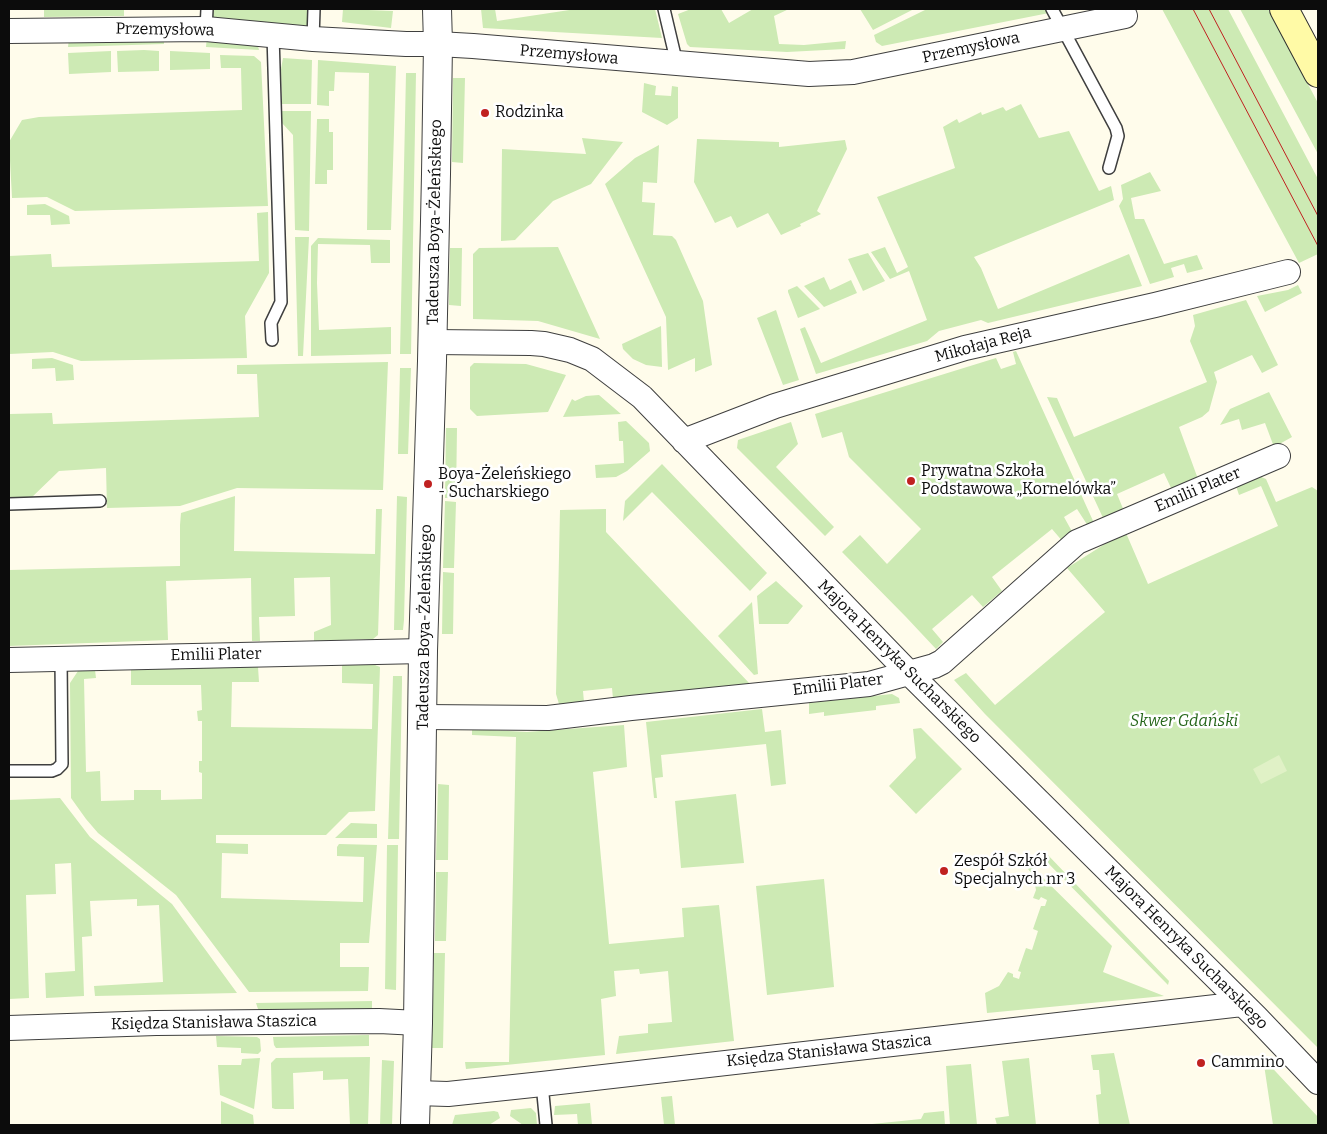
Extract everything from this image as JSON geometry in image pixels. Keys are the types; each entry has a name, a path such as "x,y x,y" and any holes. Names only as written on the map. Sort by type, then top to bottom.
{"main road":[{"path":"1284,9 1318,73"}],"street":[{"name":"Tadeusza Boya-Żeleńskiego","path":"415,1125 423,651 433,342 437,9"},
{"name":"Przemysłowa","path":"9,31 207,19 273,35 313,39 438,44 809,74 853,72 1125,16"},
{"name":"Mikołaja Reja","path":"684,441 776,406 965,348 1288,272"},
{"name":"Majora Henryka Sucharskiego","path":"433,342 531,343 570,350 592,359 642,398 910,674 1318,1082"},
{"name":"Emilii Plater","path":"423,717 548,718 869,684 910,674 942,662 1077,542 1278,456"},
{"name":"Emilii Plater","path":"9,660 423,651"},
{"name":"Księdza Stanisława Staszica","path":"416,1094 448,1094 542,1084 1242,1004"},
{"name":"Księdza Stanisława Staszica","path":"9,1028 149,1023 379,1021 418,1023"}],"lane":[{"path":"313,39 314,9"},
{"path":"664,9 677,64"},
{"path":"1052,9 1116,128 1118,136 1109,168"},
{"path":"272,340 271,323 281,302 273,35"},
{"path":"9,504 100,501"},
{"path":"9,772 52,771 62,764 60,659"},
{"path":"542,1084 546,1125"}],"green space":[{"path":"44,9 124,9 124,16 44,17"},
{"path":"213,9 308,9 308,27 213,19"},
{"path":"343,9 393,11 391,28 342,22"},
{"path":"481,9 495,9 497,21 576,9 655,9 662,38 483,28"},
{"path":"691,9 721,9 729,23 753,9 789,9 774,16 779,44 804,45 846,41 845,49 787,52 690,47 687,44 678,14"},
{"path":"860,9 914,9 873,30"},
{"path":"927,9 1047,9 1049,13 882,46 876,42 874,35"},
{"path":"1162,9 1228,9 1318,179 1318,254 1299,263"},
{"path":"1240,9 1268,9 1318,103 1318,154"},
{"path":"164,34 164,44 68,47 69,38"},
{"path":"207,36 247,40 258,46 259,50 206,47"},
{"path":"111,51 111,72 69,74 68,53"},
{"path":"117,51 159,51 159,71 118,72"},
{"path":"170,51 210,53 210,69 170,70"},
{"path":"220,55 254,56 261,62 268,206 75,211 47,197 12,198 9,142 22,120 39,117 242,110 241,68 221,68"},
{"path":"283,58 312,60 311,104 282,104 281,69"},
{"path":"318,60 396,66 391,230 367,230 369,73 335,72 334,91 329,91 329,106 317,105"},
{"path":"406,73 416,73 411,354 400,354"},
{"path":"453,78 465,78 463,163 452,162"},
{"path":"644,83 656,86 655,95 671,96 672,86 678,87 678,118 667,125 642,112"},
{"path":"1021,104 1039,138 1069,131 1099,191 1111,186 1114,200 974,257 981,268 998,309 1129,254 1142,286 988,323 981,320 939,331 927,341 816,374 800,329 805,327 821,363 927,320 909,271 890,279 871,252 885,247 897,273 908,267 877,197 955,168 943,127 957,119 959,123 981,112 982,115 1003,107 1006,111"},
{"path":"282,111 311,111 309,231 295,230 293,135 282,123"},
{"path":"317,119 329,119 329,132 333,132 333,170 327,170 327,184 315,184"},
{"path":"582,138 623,142 591,184 553,201 515,240 501,241 502,149 586,154"},
{"path":"697,139 779,142 779,147 845,140 847,149 817,211 821,214 781,235 768,213 737,228 731,216 715,223 694,182"},
{"path":"659,145 657,183 643,182 642,202 655,203 653,235 672,236 676,240 703,301 712,365 695,372 695,358 668,370 666,317 605,184 635,158"},
{"path":"1150,172 1161,191 1131,198 1135,219 1144,219 1164,264 1197,255 1203,269 1187,273 1184,264 1171,268 1174,277 1150,284 1119,206 1123,199 1121,185"},
{"path":"45,204 69,216 70,224 51,225 50,215 27,215 27,205"},
{"path":"268,212 269,273 245,316 247,358 81,361 53,352 9,354 9,256 51,254 52,267 259,261 257,213"},
{"path":"295,237 309,237 303,356 298,356"},
{"path":"318,238 390,240 390,263 371,263 370,245 318,244 317,283 319,330 391,327 391,354 311,356 311,246"},
{"path":"558,247 600,339 538,321 473,319 473,254 479,248"},
{"path":"450,248 462,248 461,306 449,305"},
{"path":"868,253 885,281 863,291 848,259"},
{"path":"824,277 830,290 851,280 857,293 824,307 804,286"},
{"path":"1298,285 1302,293 1265,312 1257,296 1288,290"},
{"path":"797,286 820,309 798,318 788,292 788,290"},
{"path":"1246,300 1278,365 1262,373 1252,355 1214,372 1217,382 1209,411 1202,417 1179,427 1198,479 1172,490 1164,473 1117,494 1124,511 1104,520 1047,397 1057,398 1074,437 1207,382 1190,341 1195,326 1193,315"},
{"path":"776,310 799,380 783,385 757,318"},
{"path":"661,326 662,367 646,365 633,359 623,349 622,344"},
{"name":"Prywatna Szkoła Podstawowa „Kornelówka”","path":"1016,351 1094,523 1088,526 1077,509 1064,517 1074,535 1064,543 1052,529 992,577 1002,591 983,607 972,595 932,629 943,642 936,649 842,552 860,535 887,564 921,529 849,457 842,432 822,438 815,414 996,358 1001,369 1016,364 1013,352"},
{"path":"52,358 73,365 74,380 56,381 55,368 32,369 32,359"},
{"path":"388,362 383,490 237,488 180,506 107,508 106,468 59,471 30,499 9,500 9,414 52,413 53,424 259,417 257,374 237,374 237,365"},
{"path":"474,363 526,364 566,375 548,412 477,416 470,409 470,367"},
{"path":"400,368 411,368 408,454 398,454"},
{"path":"1269,392 1292,437 1274,447 1265,423 1242,430 1239,419 1220,425 1230,409"},
{"path":"599,395 621,414 563,417 572,399 575,401 586,396"},
{"path":"626,421 649,443 650,451 627,471 616,477 596,478 595,465 624,463 623,441 619,441 618,422"},
{"path":"791,422 798,444 776,467 834,527 825,536 737,448 738,440"},
{"path":"446,428 457,428 456,498 445,498"},
{"path":"662,464 767,573 750,591 652,492 623,521 625,501"},
{"name":"Skwer Gdański","path":"1259,476 1266,479 1276,502 1312,487 1318,491 1318,1048 985,714 954,680 966,673 995,705 1105,612 1067,568 1126,533 1148,584 1278,526 1261,486 1239,495 1236,486"},
{"path":"235,496 234,551 375,554 376,509 382,509 378,635 373,639 314,641 314,632 331,625 330,577 294,578 295,616 259,617 260,641 252,641 251,578 166,581 168,640 9,646 9,570 180,566 181,513"},
{"path":"397,496 407,497 403,630 394,630"},
{"path":"445,501 456,502 454,568 443,568"},
{"path":"606,509 606,532 750,684 613,699 612,688 583,691 584,702 559,704 556,694 560,510"},
{"path":"443,572 454,573 453,634 442,634"},
{"path":"776,581 803,606 788,624 759,624 757,596"},
{"path":"752,602 758,674 754,675 718,636"},
{"path":"342,665 375,665 380,667 375,811 349,812 326,835 216,835 216,843 248,844 248,854 222,853 221,898 363,902 364,857 337,856 337,847 339,844 377,845 369,943 340,943 340,967 369,967 368,991 249,992 176,895 98,833 71,798 70,683 78,671 95,670 96,678 84,679 86,772 100,771 101,801 134,800 134,790 161,790 161,800 202,799 202,773 199,772 199,761 202,761 202,721 198,721 197,711 202,710 201,685 131,685 131,669 258,667 259,682 232,682 231,727 372,729 373,684 342,683"},
{"path":"393,676 402,676 399,839 388,839"},
{"path":"892,694 899,698 900,703 876,706 876,710 824,716 824,712 809,714 809,703"},
{"path":"762,709 765,732 781,730 786,784 771,786 766,744 661,755 663,777 655,778 657,798 654,798 646,722"},
{"path":"624,725 627,767 593,772 609,944 684,937 682,908 719,905 734,1041 616,1054 619,1036 648,1033 648,1024 672,1022 668,971 640,974 639,969 614,971 616,996 601,999 605,1055 466,1069 465,1062 509,1062 516,737 472,735 472,729 527,732"},
{"path":"921,728 962,769 916,814 889,786 916,758 913,729"},
{"path":"1279,755 1287,771 1261,784 1253,769"},
{"path":"438,784 449,785 448,860 436,860"},
{"path":"736,794 744,863 681,868 675,801"},
{"path":"60,798 90,837 172,904 237,993 95,996 94,986 163,982 159,905 137,906 137,899 90,901 92,936 82,937 84,996 46,998 45,973 75,971 71,863 55,864 56,894 26,895 29,998 9,999 9,800"},
{"path":"351,823 377,824 377,838 335,838"},
{"path":"387,845 398,845 396,990 385,989"},
{"path":"1045,852 1169,981 1168,985 1041,856"},
{"path":"1031,866 1112,946 1103,972 1164,996 987,1013 985,993 999,986 1008,972 1013,974 1013,977 1019,979 1021,972 1018,971 1026,948 1032,950 1038,931 1033,929 1041,906 1045,906 1047,900 1041,897 1039,900 1033,898 1036,890 1033,875 1028,869"},
{"path":"436,872 448,872 446,941 435,941"},
{"path":"824,879 834,987 767,995 756,886"},
{"path":"434,953 445,953 443,1048 432,1048"},
{"path":"372,1001 372,1009 259,1012 256,1003"},
{"path":"369,1035 369,1046 276,1048 273,1037"},
{"path":"216,1036 257,1037 260,1039 261,1051 258,1054 241,1053 241,1048 217,1047"},
{"path":"1114,1053 1130,1125 1099,1125 1096,1095 1101,1094 1099,1070 1093,1070 1091,1055"},
{"path":"370,1057 368,1125 350,1125 348,1079 323,1080 323,1071 293,1073 294,1109 272,1108 271,1063 276,1058"},
{"path":"260,1058 254,1109 220,1095 218,1065 241,1065 242,1059"},
{"path":"1029,1058 1036,1125 997,1125 995,1118 1009,1116 1002,1061"},
{"path":"1263,1058 1318,1117 1318,1125 1273,1125"},
{"path":"382,1060 394,1061 392,1125 380,1125"},
{"path":"971,1064 977,1125 950,1125 946,1066"},
{"path":"672,1096 675,1125 664,1125 661,1097"},
{"path":"221,1101 253,1115 254,1125 221,1125"},
{"path":"590,1103 592,1125 578,1125 577,1114 554,1115 555,1106"},
{"path":"531,1108 536,1113 537,1125 523,1125 510,1116 511,1110"},
{"path":"944,1111 945,1125 872,1124 921,1119 924,1113"},
{"path":"498,1112 500,1118 489,1125 452,1125 455,1115"}],"tram line":[{"path":"1193,9 1318,246"},
{"path":"1209,9 1318,216"}],"place":[{"name":"Rodzinka","path":"485,113"},
{"name":"Prywatna Szkoła Podstawowa „Kornelówka”","path":"911,481"},
{"name":"Boya-Żeleńskiego - Sucharskiego","path":"428,484"},
{"name":"Zespół Szkół Specjalnych nr 3","path":"944,871"},
{"name":"Cammino","path":"1201,1063"}]}
